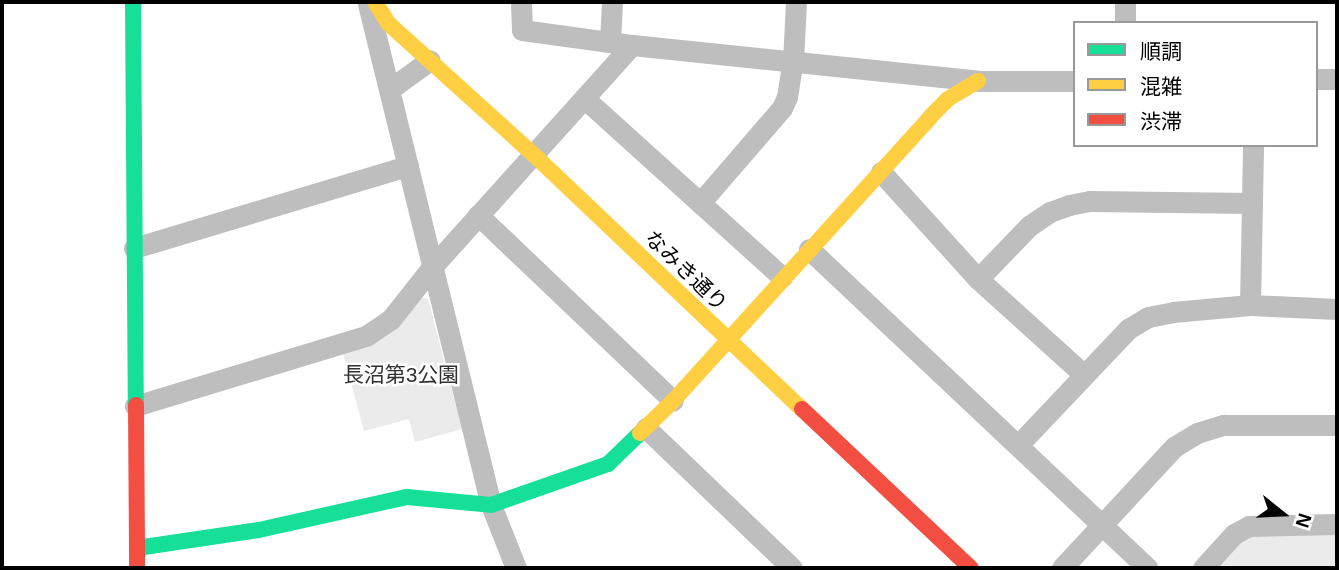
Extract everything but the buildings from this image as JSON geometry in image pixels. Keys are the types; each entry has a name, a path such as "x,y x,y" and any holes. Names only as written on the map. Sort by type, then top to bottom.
{"street":[{"path":"133,2 133,563 259,530 407,498 491,505 608,464 673,401 726,339 931,116 948,99 978,81"},
{"path":"368,2 491,505 516,568"},
{"name":"なみき通り","path":"375,2 389,24 533,154 971,568"},
{"path":"521,2 522,30 632,45 978,81 1073,81"},
{"path":"610,42 612,2"},
{"path":"700,203 782,108 788,97 796,2"},
{"path":"1125,2 1125,21"},
{"path":"135,406 366,336 391,319 432,267 632,45"},
{"path":"390,89 430,60"},
{"path":"1318,79 1337,79"},
{"path":"584,98 782,278"},
{"path":"1250,305 1253,147"},
{"path":"134,248 408,166"},
{"path":"881,172 978,279 1083,374"},
{"path":"978,279 1029,226 1050,212 1069,205 1090,201 1252,203"},
{"path":"478,215 673,401"},
{"path":"809,249 1018,445 1102,528 1148,568"},
{"path":"1018,445 1128,329 1148,317 1250,305 1337,309"},
{"path":"1062,568 1102,528 1174,447 1198,433 1224,425 1337,425"},
{"path":"646,428 792,568"},
{"path":"1203,568 1234,534 1249,526 1337,524"}],"green space":[{"name":"長沼第3公園","path":"416,296 428,299 462,429 415,442 409,419 364,431 343,353"},
{"path":"1241,534 1335,535 1337,568 1210,568"}],"traffic: fast":[{"path":"133,2 136,405"},
{"path":"137,548 259,530 407,497 491,505 608,464 640,433"}],"traffic: slow":[{"path":"375,2 389,24 533,154 802,409"},
{"path":"640,433 673,401 931,116 948,99 978,81"}],"traffic: jam":[{"path":"136,405 137,568"},
{"path":"802,409 971,568"}]}
